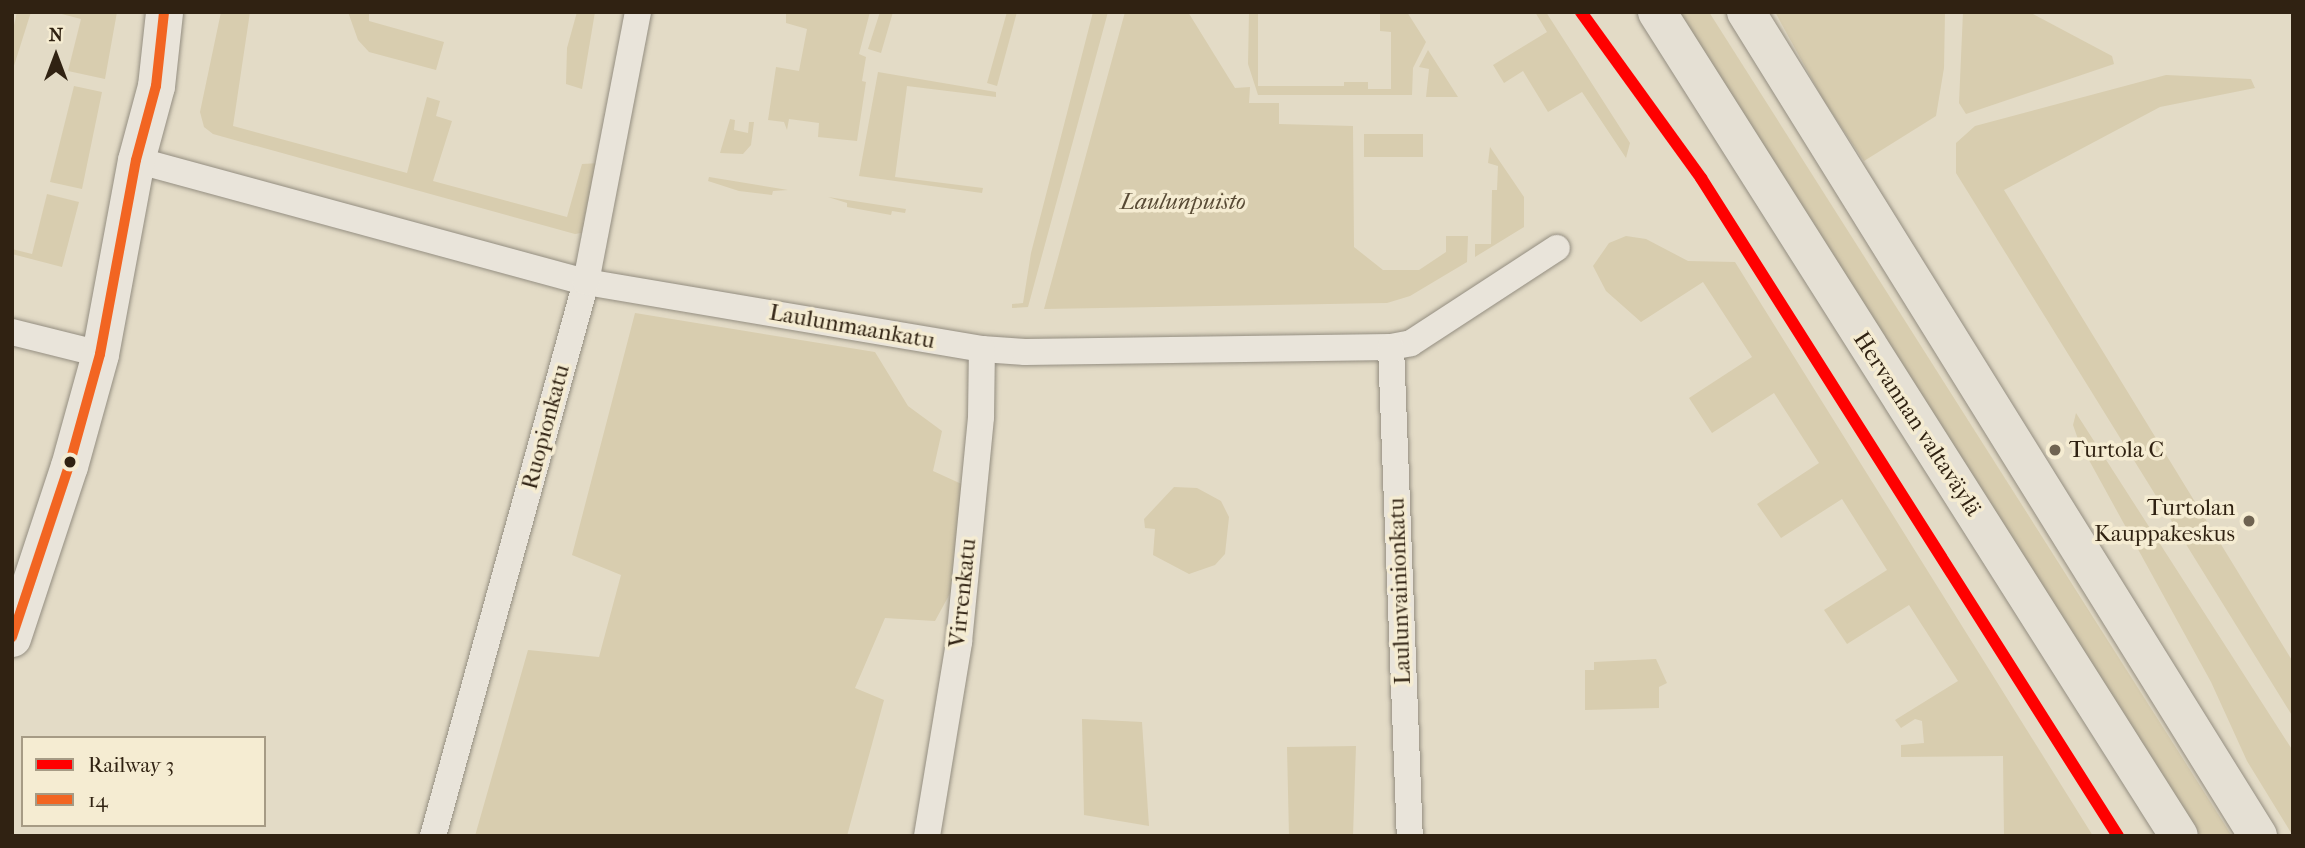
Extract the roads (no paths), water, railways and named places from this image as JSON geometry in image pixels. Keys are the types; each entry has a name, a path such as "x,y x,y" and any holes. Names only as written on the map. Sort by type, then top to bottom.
{"highway":[{"name":"Hervannan valtaväylä","path":"1657,12 2179,836"},
{"path":"1746,12 2258,836"}],"main road":[{"path":"12,638 69,466 100,354 136,160 156,86 164,12"}],"street":[{"name":"Ruopionkatu","path":"433,836 586,282 638,12"},
{"name":"Laulunmaankatu","path":"136,160 586,282 982,349 1391,347 1411,343 1558,248"},
{"path":"12,332 100,354"},
{"name":"Laulunvainionkatu","path":"1391,347 1410,836"},
{"name":"Virrenkatu","path":"927,836 959,642 981,416 982,349"}],"rail line":[{"name":"3","path":"1581,12 1701,178 2118,836"}],"place":[{"name":"Turtola C","path":"2055,450"},
{"name":"Turtolan Kauppakeskus","path":"2249,521"}],"park label":[{"name":"Laulunpuisto","path":"1183,202"}]}
